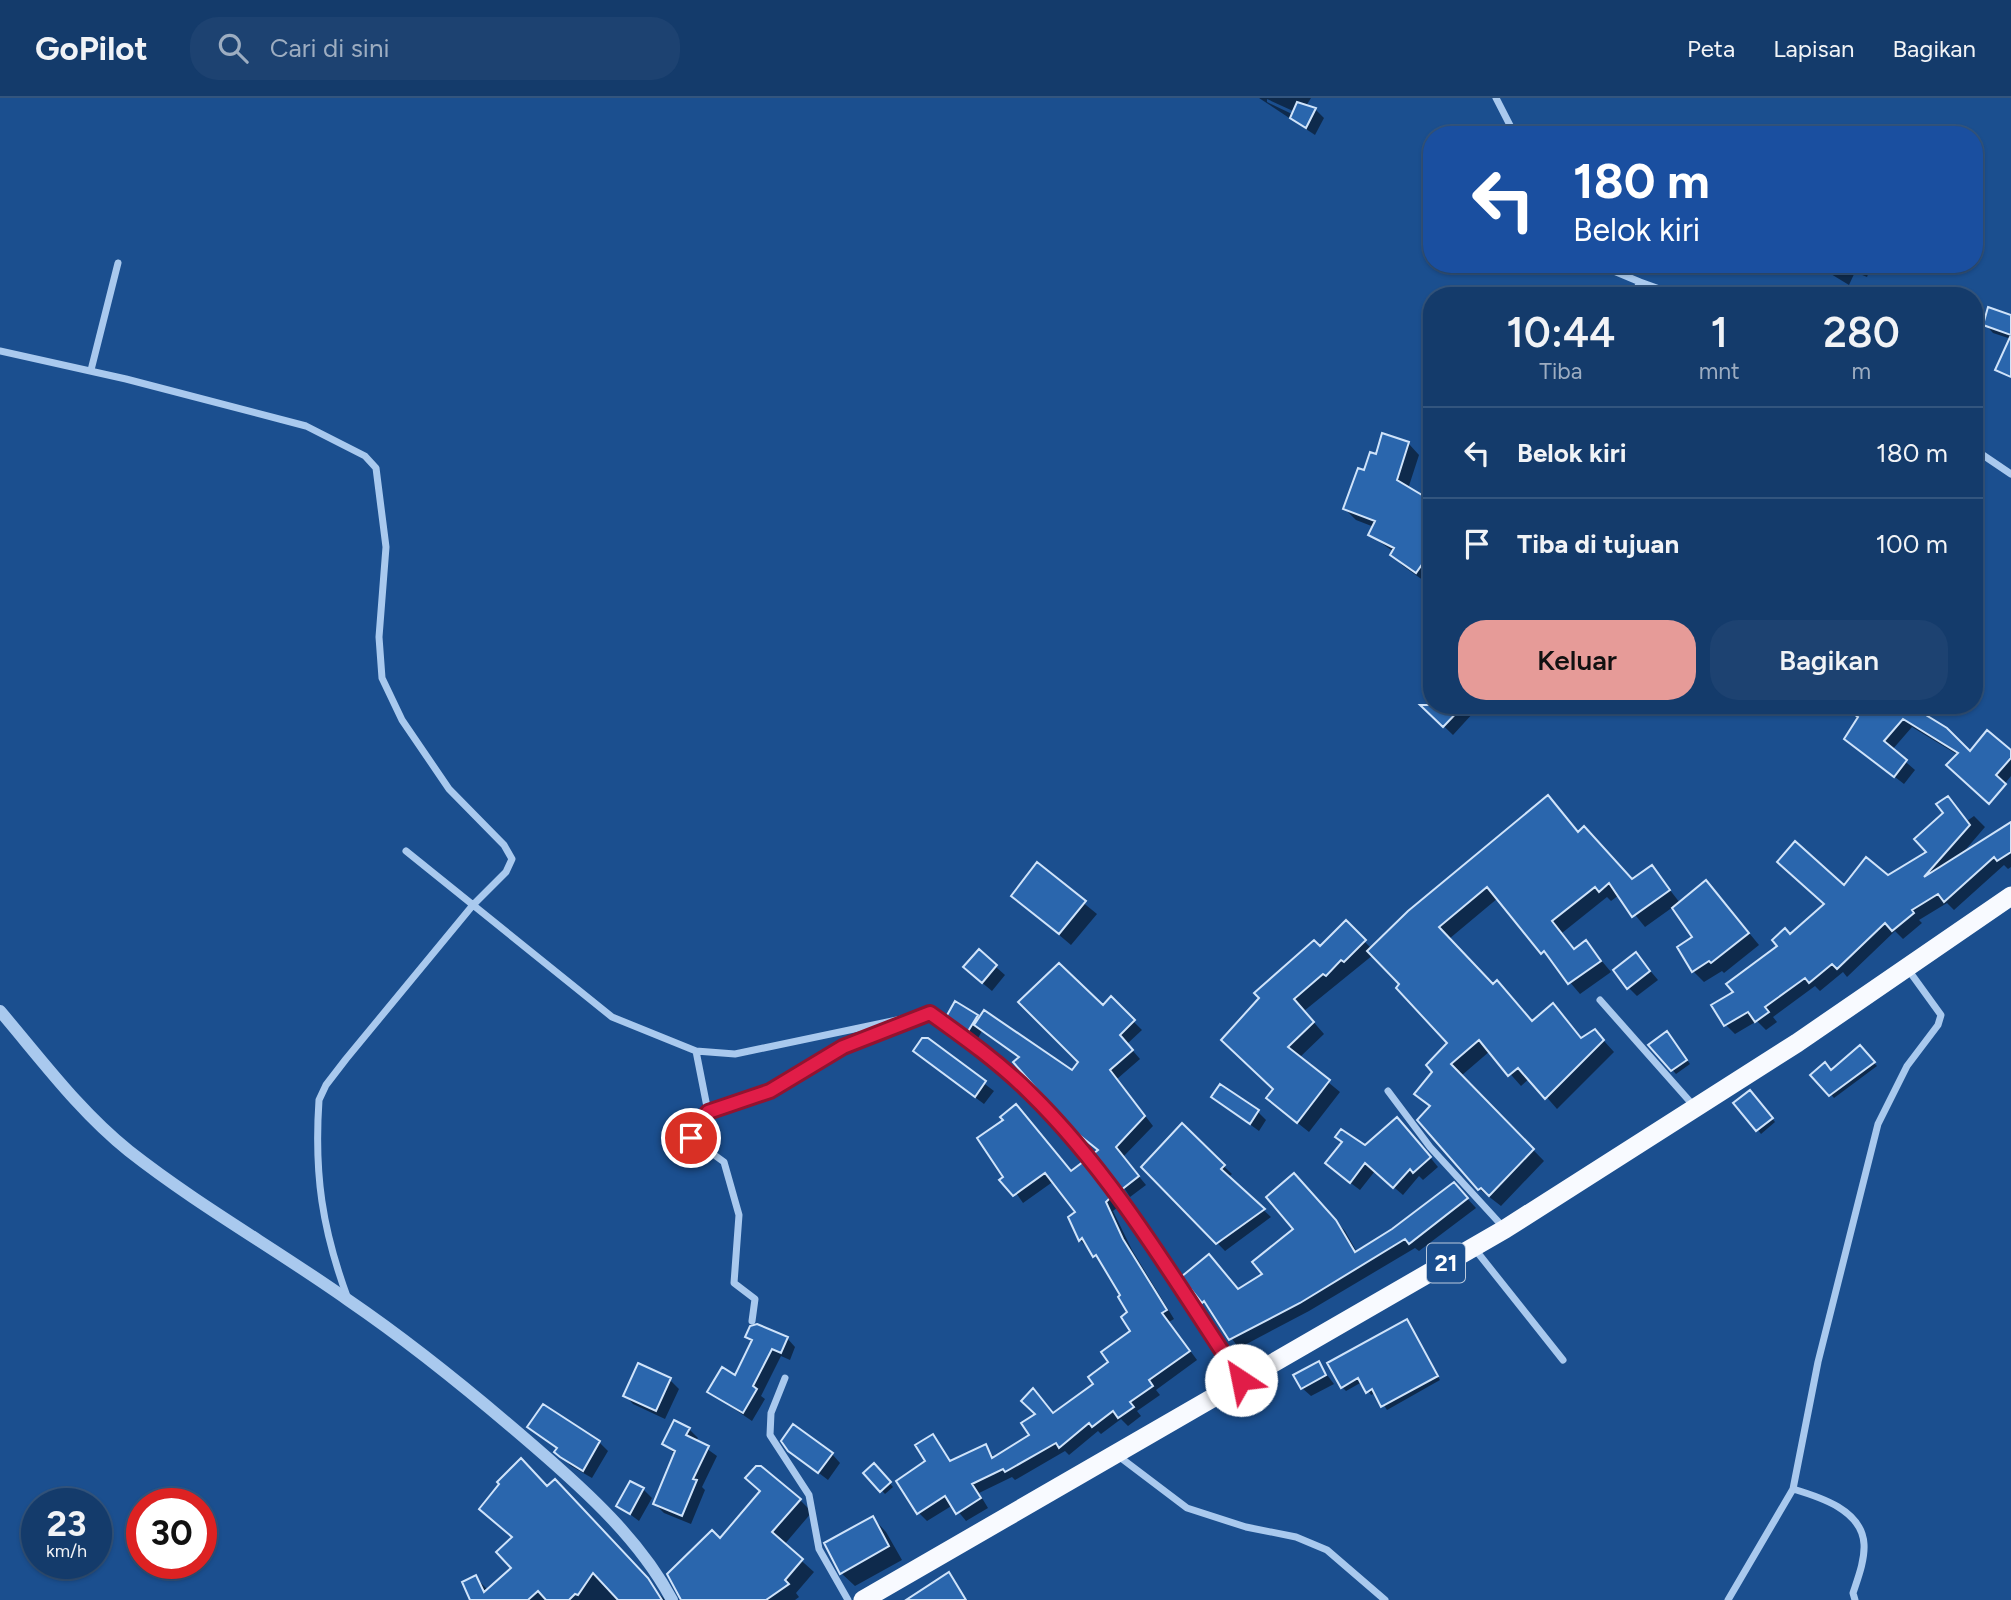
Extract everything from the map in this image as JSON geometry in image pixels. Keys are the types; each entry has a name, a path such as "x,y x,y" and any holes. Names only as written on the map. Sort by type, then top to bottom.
{"highway":[{"name":"21","path":"863,1600 1505,1229 1696,1108 2011,896"}],"street":[{"path":"1496,98 1510,126"},
{"path":"91,370 118,263"},
{"path":"1618,273 1654,287"},
{"path":"1638,287 1640,282"},
{"path":"0,351 91,370 306,426 343,442 365,456 376,468 386,547 379,637 382,678 402,720 449,789 504,845 512,859 506,872 472,905 346,1059 326,1084 319,1100 320,1205 331,1255 348,1300"},
{"path":"1983,455 2011,474"},
{"path":"406,851 612,1017 696,1051 735,1054 930,1013 989,1056 1030,1093 1066,1133 1163,1263 1241,1380"},
{"path":"1728,1600 1793,1489 1818,1362 1878,1124 1902,1076 1938,1025 1941,1015 1907,968"},
{"path":"1600,1000 1696,1108"},
{"path":"0,1011 85,1110 127,1149 192,1198 348,1300 456,1379 563,1471 632,1540 657,1571 673,1600"},
{"path":"752,1321 755,1299 734,1283 738,1215 724,1162 691,1138 708,1112 770,1091 843,1047 930,1013"},
{"path":"696,1051 708,1112"},
{"path":"1388,1091 1430,1147 1505,1229"},
{"path":"1473,1248 1563,1360"},
{"path":"785,1378 771,1413 770,1435 809,1495 820,1549 848,1600"},
{"path":"1116,1454 1187,1508 1246,1527 1296,1536 1327,1550 1385,1600"},
{"path":"1793,1489 1838,1507 1857,1526 1864,1547 1853,1593 1855,1600"}],"building":[{"path":"1297,102 1316,108 1306,128 1290,118"},
{"path":"1988,307 2011,315 2011,335 1983,325"},
{"path":"2011,335 2011,377 1995,370"},
{"path":"1382,433 1409,442 1397,480 1423,496 1423,563 1416,573 1390,555 1394,548 1368,535 1375,521 1343,509 1358,468 1364,470 1370,452 1376,454"},
{"path":"1429,714 1455,714 1443,727"},
{"path":"1924,714 1947,728 1970,751 1987,730 2011,750 2011,758 1996,775 2006,784 1989,804 1946,765 1958,753 1903,719 1884,741 1907,760 1894,777 1844,739 1858,717 1855,715"},
{"path":"1548,795 1578,832 1584,826 1632,879 1652,865 1670,890 1632,917 1609,883 1599,892 1595,887 1552,921 1574,949 1586,940 1601,961 1568,984 1544,951 1541,954 1487,887 1439,927 1493,984 1497,980 1532,1021 1553,1003 1581,1038 1595,1029 1604,1040 1545,1099 1518,1068 1508,1076 1479,1040 1451,1064 1534,1149 1489,1196 1481,1188 1478,1190 1417,1120 1430,1106 1414,1094 1432,1072 1426,1065 1447,1043 1396,988 1399,984 1367,951 1408,911"},
{"path":"1948,796 1970,825 1924,877 2011,822 2011,852 1997,861 1994,857 1944,902 1938,894 1912,910 1914,913 1892,931 1885,923 1837,969 1832,964 1809,983 1805,978 1765,1007 1769,1012 1755,1022 1748,1012 1724,1026 1711,1005 1733,992 1726,984 1777,946 1772,940 1785,928 1790,934 1824,904 1777,862 1795,841 1844,885 1866,857 1888,875 1926,852 1914,839 1943,813 1936,804"},
{"path":"1037,862 1086,901 1059,934 1011,896"},
{"path":"1706,880 1749,933 1711,963 1709,961 1692,972 1677,947 1692,937 1672,908"},
{"path":"1346,920 1366,940 1344,962 1341,960 1326,976 1323,974 1294,999 1314,1022 1288,1047 1330,1080 1297,1123 1266,1098 1273,1089 1221,1040 1259,998 1254,993 1314,940 1320,946"},
{"path":"979,949 997,965 982,983 963,967"},
{"path":"1636,952 1650,971 1627,989 1613,970"},
{"path":"1059,963 1103,1005 1111,996 1135,1020 1120,1035 1133,1050 1110,1070 1145,1116 1116,1147 1139,1176 1121,1190 1093,1154 1098,1150 1073,1130 1013,1062 1019,1057 974,1025 984,1010 1072,1070 1078,1062 1018,1002"},
{"path":"955,1001 978,1015 967,1033 946,1017"},
{"path":"1667,1031 1687,1060 1671,1071 1648,1045"},
{"path":"922,1038 928,1038 986,1081 975,1097 913,1051"},
{"path":"1860,1045 1875,1062 1829,1096 1810,1075 1825,1062 1831,1070"},
{"path":"1220,1084 1259,1110 1250,1124 1211,1097"},
{"path":"1750,1090 1773,1118 1756,1131 1733,1103"},
{"path":"1016,1104 1071,1171 1083,1162 1111,1197 1106,1202 1123,1239 1167,1310 1162,1313 1190,1351 1149,1380 1153,1386 1130,1402 1134,1407 1118,1418 1113,1411 1092,1427 1089,1423 1059,1448 1056,1443 1005,1472 1003,1469 972,1484 981,1498 956,1514 945,1496 917,1514 896,1481 925,1461 915,1445 933,1434 950,1461 986,1444 992,1458 1029,1435 1021,1423 1035,1414 1021,1401 1033,1388 1053,1413 1093,1384 1088,1377 1108,1362 1101,1352 1130,1331 1121,1317 1127,1312 1118,1297 1120,1295 1096,1255 1093,1257 1082,1238 1079,1241 1068,1217 1075,1212 1045,1173 1013,1196 999,1180 1003,1177 977,1138 1003,1120 1000,1117"},
{"path":"1397,1117 1431,1157 1413,1173 1410,1169 1393,1188 1365,1163 1350,1183 1325,1163 1342,1142 1335,1137 1341,1129 1365,1145"},
{"path":"1182,1123 1225,1165 1221,1169 1265,1209 1216,1244 1141,1167"},
{"path":"1294,1173 1336,1220 1355,1252 1392,1229 1454,1182 1468,1198 1409,1244 1405,1239 1300,1303 1229,1340 1204,1301 1202,1303 1181,1277 1209,1254 1238,1289 1262,1274 1252,1262 1293,1229 1266,1197"},
{"path":"1407,1319 1438,1376 1381,1407 1372,1389 1366,1393 1358,1378 1341,1388 1327,1363"},
{"path":"757,1324 788,1337 781,1353 772,1349 753,1386 757,1389 743,1413 707,1392 722,1367 735,1375 752,1340 745,1337 750,1326"},
{"path":"1319,1361 1326,1375 1301,1389 1293,1375"},
{"path":"638,1363 671,1378 656,1411 623,1396"},
{"path":"543,1404 600,1441 583,1471 560,1457 554,1452 557,1448 527,1427"},
{"path":"674,1420 690,1428 686,1435 709,1446 693,1479 697,1480 682,1516 653,1504 675,1451 662,1444"},
{"path":"793,1424 833,1453 818,1473 788,1451 781,1441"},
{"path":"521,1458 547,1486 555,1479 648,1578 662,1600 618,1600 593,1573 578,1595 575,1594 569,1600 546,1600 538,1591 528,1600 470,1600 462,1582 476,1575 484,1592 511,1568 496,1552 512,1537 479,1509 499,1484 497,1482"},
{"path":"874,1463 891,1482 880,1492 863,1473"},
{"path":"756,1466 761,1466 801,1499 772,1532 803,1559 785,1580 789,1584 766,1600 681,1600 667,1574 712,1530 720,1538 760,1491 745,1478"},
{"path":"630,1481 644,1488 630,1514 616,1506"},
{"path":"873,1516 889,1546 840,1574 824,1543"},
{"path":"949,1572 966,1600 906,1600"}],"route":[{"path":"691,1138 708,1112 770,1091 843,1047 930,1013 989,1056 1030,1093 1066,1133 1163,1263 1241,1380"}]}
